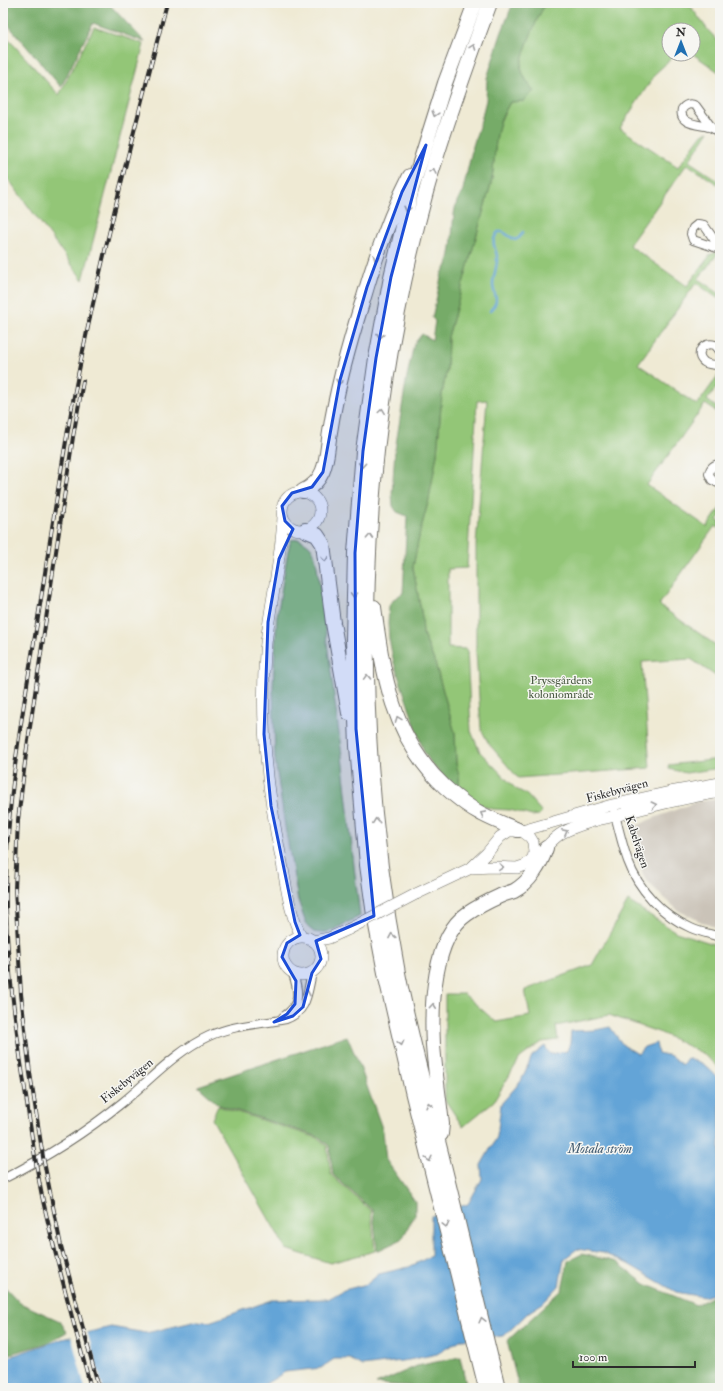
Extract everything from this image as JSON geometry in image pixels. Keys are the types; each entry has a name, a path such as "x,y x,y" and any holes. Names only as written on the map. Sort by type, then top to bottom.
{"highway":[{"path":"475,3 445,83 412,188 391,278 376,358 363,451 355,553 354,632 358,760 366,864 374,915 386,978 402,1048 442,1185 485,1360 498,1388"},
{"path":"442,1185 439,1147 417,1060 398,974 380,860 373,788 368,699 367,611 369,555 379,436 396,325 409,263 426,192 458,88 490,3"},
{"path":"302,491 312,487 323,472 334,404 364,294 384,235 402,192 426,145"},
{"path":"300,529 317,535 323,544 341,674 358,760"},
{"path":"369,555 382,662 392,702 403,731 417,755 434,777 452,793 482,814 520,831"},
{"path":"439,1147 442,1124 433,1045 432,1022 440,961 448,937 460,920 467,914 523,885 537,867 546,848"},
{"path":"499,897 520,876 531,860"},
{"path":"485,1360 486,1388"}],"street":[{"path":"712,128 720,134"},
{"path":"720,351 715,345 708,344 702,347 700,354 700,357 705,362 720,365"},
{"path":"720,464 712,467 709,474 712,480 720,484"},
{"path":"283,517 288,525 300,529 310,528 318,520 320,509 317,499 308,492 302,491 292,493 284,501 282,506 283,517 279,559 272,593 265,653 263,689 264,734 271,806 294,922 291,940 284,948 282,957 285,967 293,974 302,976 312,973 318,967 321,954 319,947 313,941 302,937 291,940"},
{"path":"279,559 286,540 300,529"},
{"name":"Fiskebyvägen","path":"471,868 516,868 526,866 546,848 554,838 563,832 614,810 670,792 720,783"},
{"name":"Fiskebyvägen","path":"313,941 325,939 346,930 471,868 488,853 504,834 509,831 520,831 614,810 720,792"},
{"name":"Kabelvägen","path":"614,810 628,861 633,873 656,904 680,922 691,928 720,937"},
{"path":"520,831 526,834 533,842 534,853 531,860"},
{"path":"294,922 302,937"},
{"name":"Fiskebyvägen","path":"321,954 328,945 346,930"},
{"name":"Fiskebyvägen","path":"3,1179 36,1161 93,1124 122,1102 185,1049 197,1042 211,1035 225,1031 286,1019 299,1012 306,999 312,973"},
{"name":"Fiskebyvägen","path":"274,1022 293,1010 297,998 297,989 293,974"}],"highlighted area":[{"path":"426,145 391,277 376,358 363,451 355,553 356,729 374,916 316,941 321,959 312,973 303,1007 293,1016 274,1022 287,1014 295,1004 296,981 282,957 287,943 300,935 295,922 271,806 264,734 268,622 279,559 293,529 285,521 282,506 292,493 312,487 323,472 340,380 367,287 402,192"}],"shaded area":[{"path":"720,799 720,929 679,911 645,879 639,863 634,838 635,827 649,820 696,802"}],"green space":[{"path":"3,3 108,3 145,42 93,23 61,87 3,19"},
{"path":"513,3 546,3 531,34 524,52 521,66 524,76 534,91 524,101 510,102 502,117 498,129 491,184 448,337 447,368 442,394 437,454 429,499 420,532 413,567 422,617 423,634 435,663 455,733 459,791 433,766 424,752 394,663 389,639 389,606 395,598 403,593 407,516 397,512 393,506 392,494 395,450 407,376 414,344 422,334 432,340 435,321 432,318 442,273 447,265 450,255 453,220 457,200 462,194 473,146 486,100 487,78"},
{"name":"Pryssgårdens koloniområde","path":"546,3 688,3 708,30 720,43 720,73 701,60 701,22 661,22 661,62 668,62 656,73 620,128 678,167 702,134 709,131 689,161 720,182 720,186 687,164 629,245 687,286 711,254 719,252 698,279 720,294 720,300 696,283 638,364 697,405 720,373 720,382 707,400 720,410 720,414 705,404 647,485 707,527 720,508 720,517 717,520 720,522 720,529 715,526 659,605 717,646 720,642 720,679 691,659 642,662 650,768 518,778 489,744 481,729 476,652 476,545 487,400 477,401 467,568 448,569 448,648 467,649 471,731 480,752 516,789 526,794 542,812 539,815 532,816 510,810 492,809 482,806 459,791 455,733 435,663 423,634 422,617 413,567 420,532 429,499 437,454 442,394 447,368 448,337 491,184 500,122 510,102 524,101 534,91 524,76 521,66 524,52"},
{"path":"94,27 144,44 83,280 3,172 3,33 59,95"},
{"path":"298,539 310,546 315,556 317,566 342,756 360,916 331,931 320,933 314,932 309,928 298,900 275,759 273,686 277,616 291,540"},
{"path":"720,759 720,768 686,773 669,769 668,765"},
{"path":"628,901 676,932 720,946 720,1069 702,1053 661,1033 609,1015 556,1026 558,1040 542,1042 520,1058 494,1101 463,1127 445,1100 445,994 464,994 496,1022 530,1016 525,990 592,965"},
{"path":"347,1036 359,1064 383,1131 386,1160 415,1201 415,1215 402,1239 377,1251 373,1211 333,1175 329,1146 319,1137 219,1105 198,1086"},
{"path":"218,1106 318,1138 327,1146 331,1175 371,1211 375,1251 330,1263 286,1249 212,1119"},
{"path":"582,1254 617,1262 645,1284 696,1305 720,1293 720,1388 519,1388 507,1341 562,1290 568,1261"},
{"path":"3,1285 20,1303 60,1321 67,1332 47,1343 3,1356"},
{"path":"460,1357 467,1388 376,1384 417,1366"}],"water":[{"name":"Motala ström","path":"610,1027 623,1045 638,1054 644,1047 656,1043 658,1053 671,1056 682,1065 687,1058 699,1062 706,1066 720,1080 720,1292 704,1297 676,1292 628,1264 603,1253 577,1249 564,1259 559,1286 543,1303 529,1312 504,1336 462,1339 437,1354 409,1360 362,1366 350,1359 334,1359 321,1368 285,1372 259,1388 3,1388 3,1359 62,1339 111,1327 146,1333 197,1321 209,1322 272,1300 328,1299 344,1290 367,1284 379,1274 409,1267 431,1256 431,1216 468,1204 482,1179 481,1165 497,1137 501,1104 521,1081 532,1056 545,1046 550,1054 567,1051 571,1031 595,1030"}],"pier":[{"path":"87,1331 103,1388 85,1388 71,1335"}],"waterway":[{"path":"490,311 496,302 493,285 497,260 494,239 498,232 503,232 515,240 519,238 523,232"}],"railway":[{"path":"91,1388 47,1220 31,1130 11,986 6,908 8,832 16,756 78,375 131,142 167,3"},
{"path":"83,381 73,437 26,754 18,820 15,889 21,994 30,1073 43,1157 61,1246 99,1388"}]}
